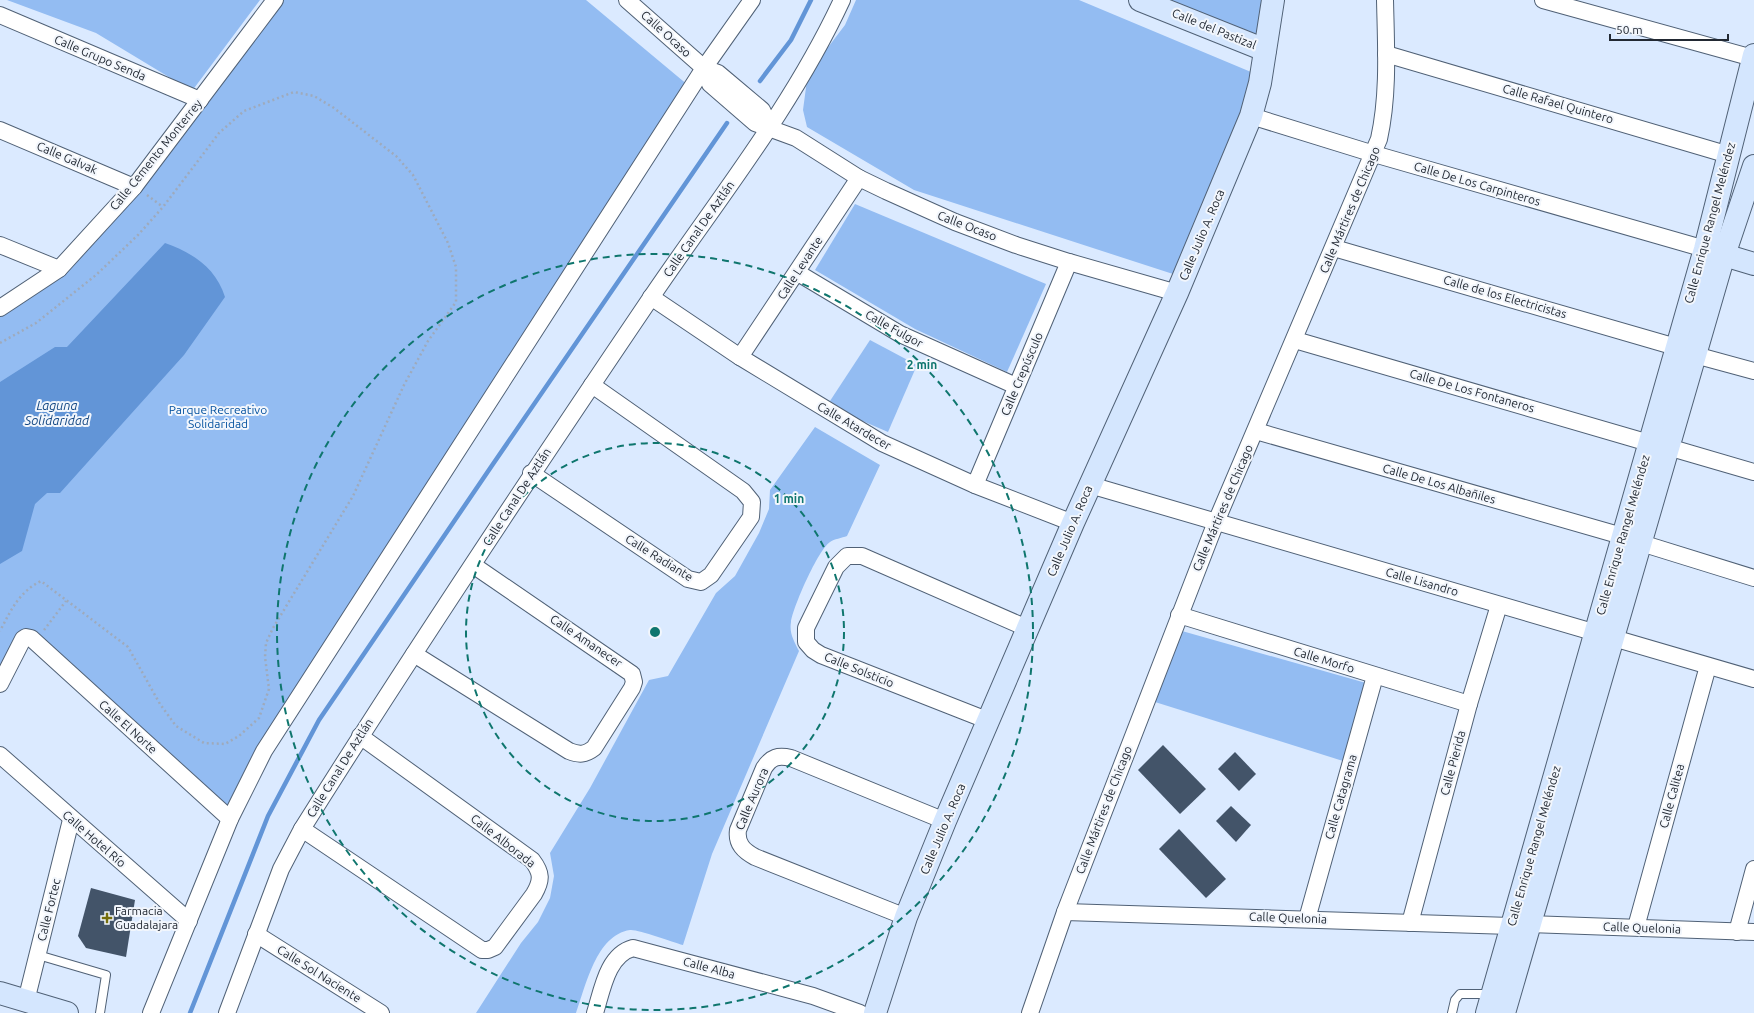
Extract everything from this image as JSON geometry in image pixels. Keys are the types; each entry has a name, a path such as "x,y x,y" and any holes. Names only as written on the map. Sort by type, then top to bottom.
{"street":[{"name":"Calle Cemento Monterrey","path":"0,308 59,269 134,186 275,0"},
{"name":"Calle Ocaso","path":"627,0 704,68 718,73 762,110 770,127 796,138 859,178 954,222 1069,262 1177,293"},
{"path":"151,1013 230,819 264,751 280,724 704,68 752,0"},
{"name":"Calle Canal De Aztlán","path":"227,1013 281,869 302,829 360,736 473,565 531,473 651,297 770,127 828,30 842,0"},
{"name":"Calle del Pastizal","path":"1140,0 1265,50"},
{"name":"Calle Julio A. Roca","path":"875,1013 906,917 945,821 1029,629 1073,523 1177,293 1251,116 1260,83 1273,0"},
{"name":"Calle Mártires de Chicago","path":"1030,1013 1065,912 1216,522 1374,154 1383,122 1386,54 1385,0"},
{"path":"1544,0 1754,57"},
{"name":"Calle Grupo Senda","path":"0,15 200,100"},
{"name":"Calle Rafael Quintero","path":"1386,54 1729,155"},
{"name":"Calle Enrique Rangel Meléndez","path":"1490,1004 1520,925 1659,445 1695,355 1714,252 1729,155 1754,57"},
{"name":"Calle De Los Carpinteros","path":"1251,116 1374,154 1714,252"},
{"name":"Calle Galvak","path":"0,130 134,186"},
{"name":"Calle Enrique Rangel Meléndez","path":"1659,445 1676,347 1714,252 1754,166"},
{"name":"Calle Levante","path":"740,358 798,273 859,178"},
{"path":"0,244 59,269"},
{"name":"Calle de los Electricistas","path":"1334,248 1676,347"},
{"path":"1714,252 1754,264"},
{"name":"Calle Crepúsculo","path":"975,485 1069,262"},
{"name":"Calle Fulgor","path":"798,273 900,334 1016,386"},
{"name":"Calle Atardecer","path":"651,297 740,358 882,443 975,485 1073,523"},
{"name":"Calle De Los Fontaneros","path":"1295,340 1754,472"},
{"path":"1695,355 1754,371"},
{"name":"Calle Radiante","path":"531,473 688,579 701,582 711,575 751,517 752,502 743,491 592,385"},
{"name":"Calle De Los Albañiles","path":"1256,431 1631,539 1754,578"},
{"name":"Calle Lisandro","path":"1090,485 1754,679"},
{"name":"Calle Solsticio","path":"989,721 821,655 813,650 806,642 806,628 836,567 847,556 855,555 862,556 1029,629"},
{"name":"Calle Amanecer","path":"414,654 569,751 582,754 588,753 594,748 632,688 634,682 632,674 473,565"},
{"name":"Calle Pierida","path":"1410,923 1469,704 1499,605"},
{"name":"Calle Morfo","path":"1179,615 1469,704"},
{"path":"0,684 22,639 30,639"},
{"name":"Calle El Norte","path":"30,639 230,819"},
{"name":"Calle Calitea","path":"1636,927 1708,666"},
{"name":"Calle Catagrama","path":"1307,919 1375,676"},
{"name":"Calle Alborada","path":"302,829 482,950 488,950 495,947 534,894 540,884 541,876 539,868 532,860 360,736"},
{"name":"Calle Hotel Río","path":"0,755 72,820 189,921"},
{"name":"Calle Aurora","path":"906,917 755,857 740,847 737,836 738,830 764,768 769,760 774,757 783,756 945,821"},
{"name":"Calle Fortec","path":"26,1001 72,820"},
{"path":"1737,932 1754,868"},
{"name":"Calle Quelonia","path":"1065,912 1410,923 1636,927 1754,932"},
{"name":"Calle Enrique Rangel Meléndez","path":"1504,1013 1520,925"},
{"name":"Calle Sol Naciente","path":"256,934 381,1013"},
{"name":"Calle Alba","path":"595,1013 613,963 620,954 633,948 813,996 860,1013"},
{"path":"0,993 67,1013"}],"lane":[{"path":"38,955 106,975 100,1013"},
{"path":"1452,1013 1455,1000 1460,994 1490,1004"}],"path":[{"path":"0,343 36,322 96,275 138,235 163,207 219,133 244,111 294,92 314,96 334,108 396,156 413,175 437,219 456,268 456,302 428,341 404,385 353,496 286,605 266,643 265,657 269,690 259,718 244,731 225,744 204,743 176,726 160,704 128,647 66,601 42,581 29,587 19,599 0,631"},
{"path":"30,639 66,601"}],"green space":[{"path":"7,0 260,0 192,91 96,33"},
{"name":"Parque Recreativo Solidaridad","path":"278,0 586,0 689,86 230,819 22,639 0,689 0,308 59,269"},
{"path":"856,0 1079,0 1251,72 1243,118 1173,274 914,190 807,127 803,110 807,80 816,56 829,46 845,25"},
{"path":"1167,0 1264,0 1258,41"},
{"path":"855,204 1046,284 1007,372 915,329 815,270"},
{"path":"870,340 917,365 888,432 858,419 830,401"},
{"path":"815,427 880,465 847,536 830,542 825,547 813,567 796,604 791,622 791,630 792,637 799,651 712,854 683,945 634,930 618,934 609,941 594,963 576,1013 476,1013 521,943 538,922 550,898 554,876 550,853 590,788 649,680 668,676 716,593 735,576 759,533 769,509 770,490"},
{"path":"1182,631 1366,683 1343,761 1155,702"}],"water":[{"name":"Laguna Solidaridad","path":"165,243 185,252 202,263 216,278 225,297 184,355 60,493 47,493 35,504 22,551 0,564 0,382 55,347 67,347"}],"building":[{"path":"1163,745 1206,789 1180,814 1138,770"},
{"path":"1235,752 1256,774 1239,791 1218,769"},
{"path":"1231,806 1251,825 1236,842 1216,821"},
{"path":"1179,829 1226,879 1206,898 1159,849"},
{"name":"Farmacia Guadalajara","path":"91,888 135,900 126,957 86,948 78,936"}],"waterway":[{"path":"760,81 791,40 811,0"},
{"path":"190,1013 268,816 319,720 727,123"}],"place":[{"name":"Farmacia Guadalajara","path":"107,918"}]}
